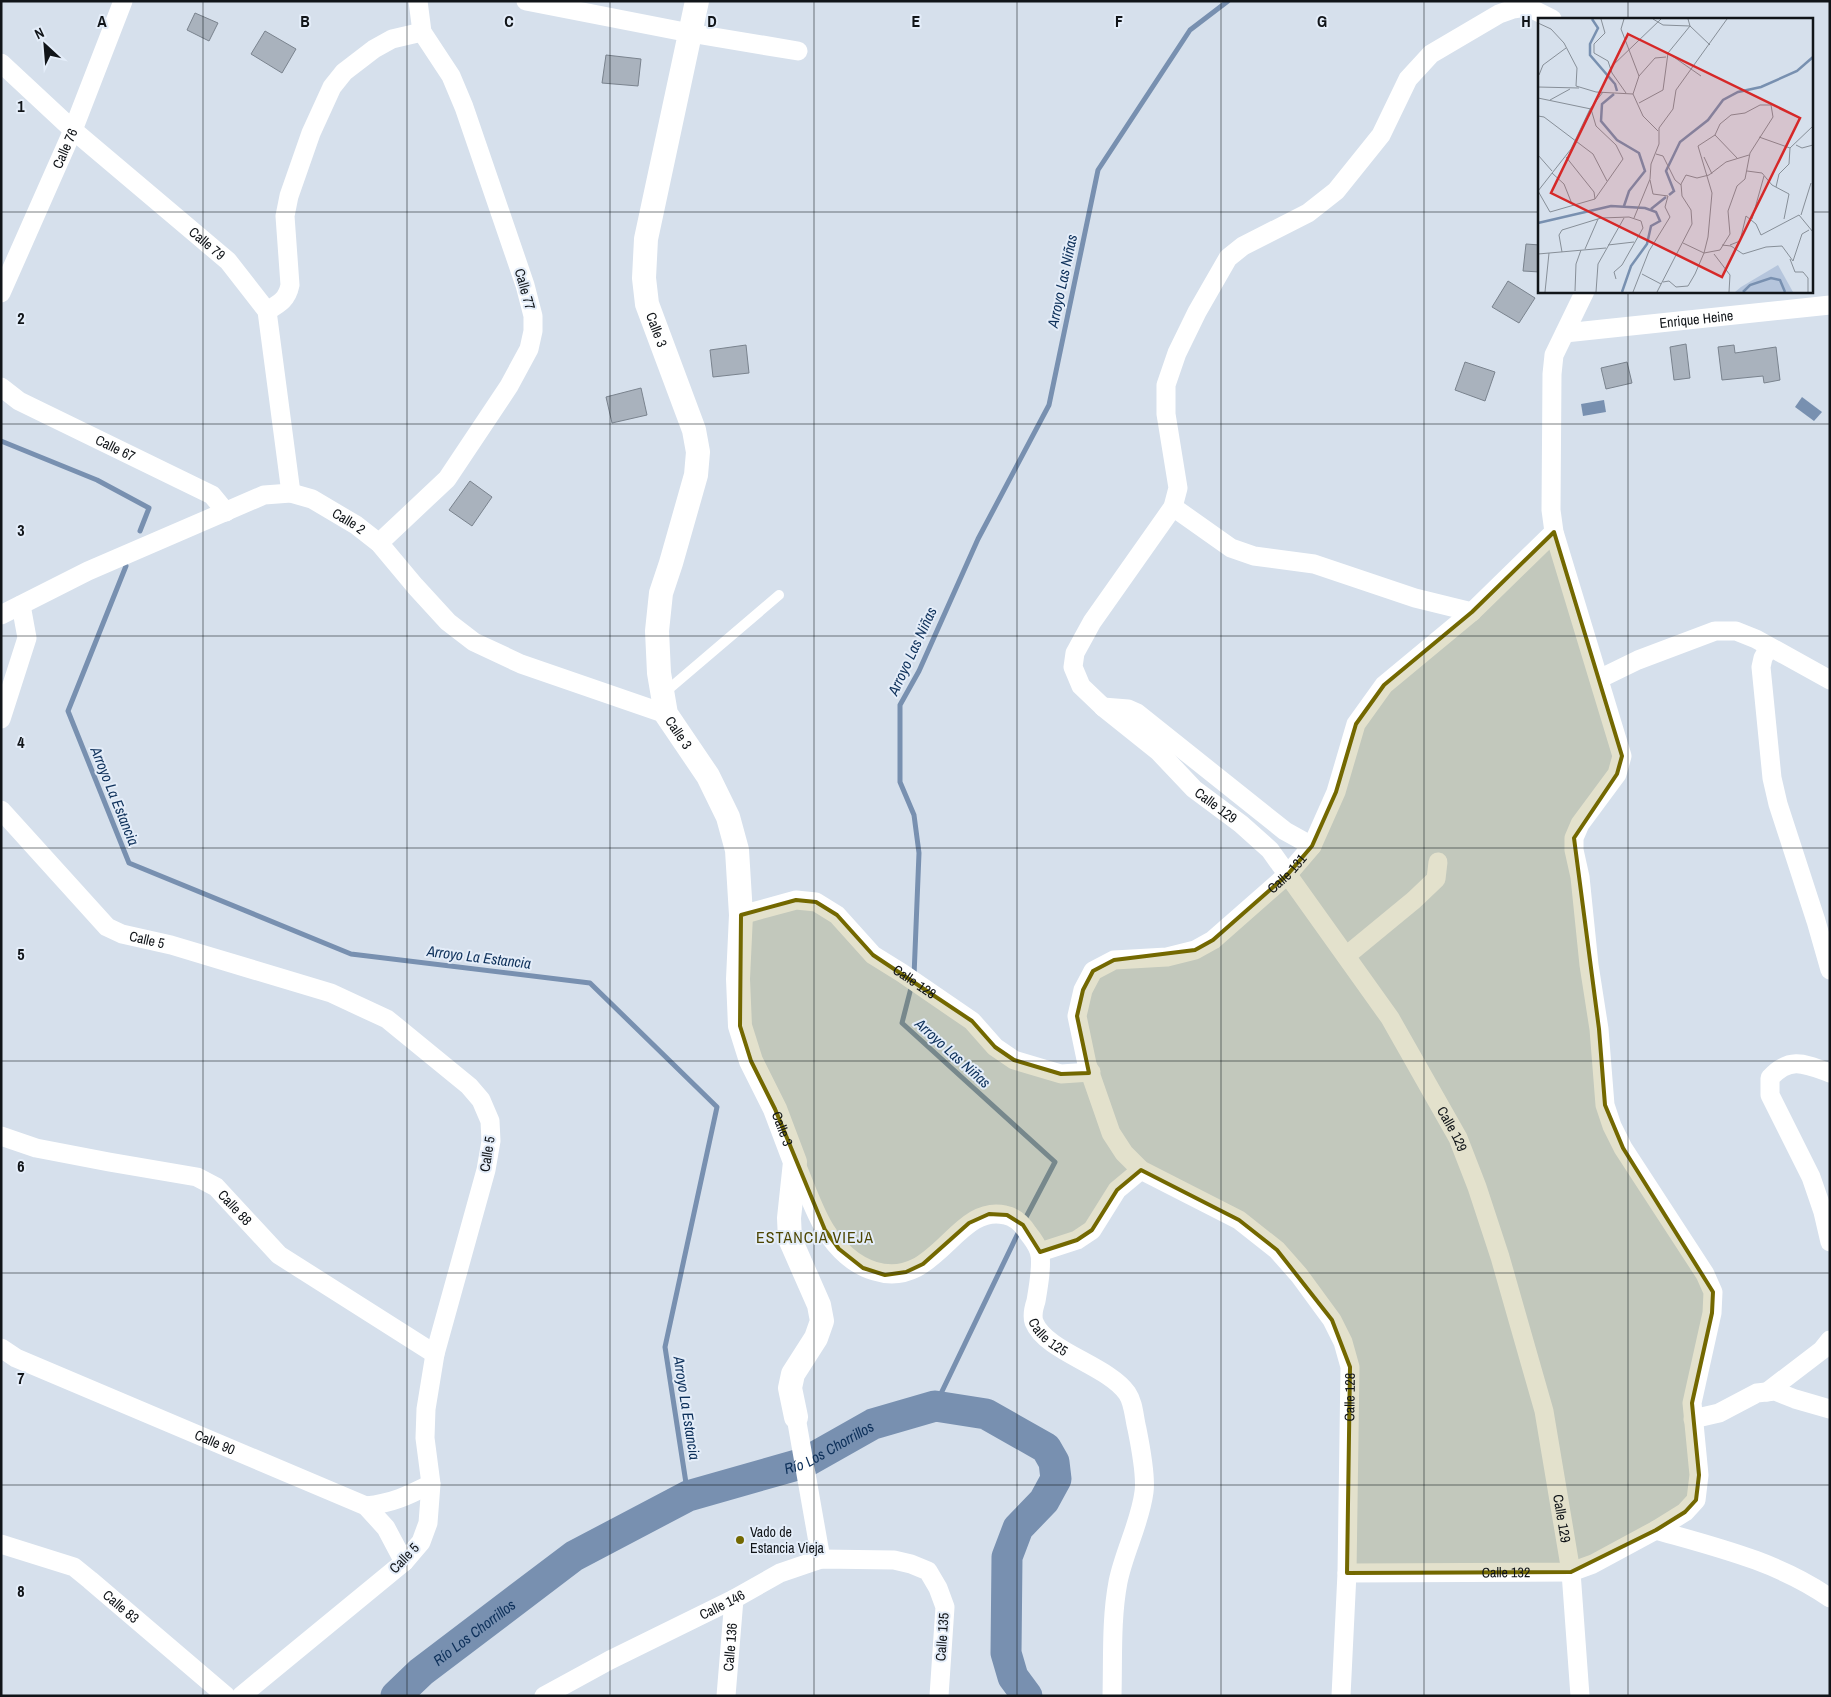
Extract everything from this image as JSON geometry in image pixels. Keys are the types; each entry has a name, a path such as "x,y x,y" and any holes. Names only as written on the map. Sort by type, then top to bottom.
{"street":[{"name":"Calle 76","path":"1,293 73,130 123,1"},
{"name":"Calle 77","path":"379,543 447,479 509,386 529,349 533,331 533,316 524,285 464,106 451,76 422,32 418,1"},
{"path":"526,1 690,33 798,51"},
{"name":"Calle 3","path":"697,1 646,239 644,278 647,304 694,430 698,452 696,474 661,593 657,631 659,673 664,704 708,776 728,817 736,850 741,915 738,980 740,1026 750,1061 775,1109 795,1162 789,1218 790,1239 819,1304 822,1321 816,1338 793,1374 791,1381 790,1388 796,1417"},
{"path":"1472,612 1415,598 1314,564 1254,556 1231,548 1173,508 1178,488 1166,414 1166,385 1177,353 1197,312 1228,258 1243,246 1308,213 1336,191 1381,135 1408,79 1431,54 1499,14 1513,9 1528,7 1550,18"},
{"path":"291,493 267,311 282,303 290,285 285,216 288,202 311,133 332,87 344,72 392,39 422,32"},
{"name":"Calle 79","path":"1,63 73,130 228,261 267,311"},
{"name":"Calle 132","path":"1347,1572 1571,1572 1593,1564 1656,1530 1685,1512 1696,1500 1700,1475 1692,1402 1712,1313 1713,1292 1705,1274 1623,1148 1612,1126 1605,1105 1599,1029 1589,965 1580,877 1574,850 1574,838 1580,824 1617,774 1622,756 1554,532 1551,510 1552,374 1554,355 1585,292"},
{"name":"Enrique Heine","path":"1565,333 1830,305"},
{"name":"Calle 67","path":"1,387 19,401 212,495 226,512"},
{"name":"Calle 2","path":"1,615 88,571 264,495 291,493 312,499 356,525 379,543 448,622 474,642 521,664 664,704"},
{"name":"Calle 129","path":"1173,508 1092,622 1076,653 1073,667 1081,686 1103,707 1158,751 1194,789 1241,824 1270,850 1390,1018 1458,1138 1477,1187 1500,1257 1544,1411 1571,1572 1580,1696"},
{"name":"Calle 131","path":"1141,1170 1124,1153 1111,1134 1087,1064 1077,1016 1083,990 1093,971 1114,960 1167,957 1195,950 1213,940 1288,874 1312,846 1336,792 1356,724 1384,685 1472,612 1554,532"},
{"path":"1,719 26,638 21,605"},
{"path":"1600,679 1638,660 1715,631 1736,631 1830,680"},
{"path":"1769,647 1761,667 1772,778 1778,804 1830,970"},
{"path":"1103,707 1137,713 1285,831 1312,846"},
{"name":"Calle 5","path":"1,810 107,927 122,934 171,945 331,993 386,1018 469,1086 481,1100 490,1121 491,1141 486,1170 435,1354 426,1409 425,1438 431,1484 428,1523 421,1542 404,1562 241,1696"},
{"path":"1346,956 1436,880 1438,862"},
{"name":"Calle 128","path":"741,915 796,900 816,902 837,915 873,955 972,1021 996,1047 1014,1060 1061,1074 1091,1072"},
{"path":"1830,1074 1805,1064 1787,1065 1778,1069 1770,1078 1770,1095 1811,1177 1823,1212 1830,1242"},
{"name":"Calle 88","path":"1,1136 36,1148 197,1177 216,1187 279,1255 435,1354"},
{"path":"795,1162 825,1230 839,1249 863,1268 885,1275 906,1272 923,1264 950,1242 969,1223 989,1214 1007,1215 1022,1225 1040,1252 1077,1240 1092,1230 1117,1190 1141,1170"},
{"name":"Calle 128","path":"1141,1170 1239,1220 1277,1250 1300,1275 1332,1320 1343,1342 1350,1367 1347,1572 1342,1696"},
{"name":"Calle 125","path":"1040,1252 1040,1282 1033,1320 1041,1334 1114,1380 1127,1393 1131,1402 1140,1444 1144,1491 1118,1581 1114,1612 1112,1696"},
{"path":"1767,1392 1822,1350 1830,1340"},
{"name":"Calle 90","path":"1,1348 16,1358 366,1506 386,1528 404,1562"},
{"path":"1693,1419 1719,1412 1757,1393 1775,1391 1830,1409"},
{"path":"796,1417 820,1559"},
{"path":"366,1506 386,1504 406,1497 431,1484"},
{"path":"1656,1530 1788,1573 1830,1598"},
{"name":"Calle 83","path":"1,1544 74,1567 226,1696"},
{"name":"Calle 146","path":"544,1696 610,1660 734,1599 780,1573 820,1559 894,1560 911,1564"},
{"name":"Calle 135","path":"911,1564 928,1571 938,1588 945,1607 938,1696"},
{"name":"Calle 136","path":"726,1696 734,1599"}],"lane":[{"path":"664,704 779,595"}],"highlighted area":[{"path":"1554,532 1622,756 1617,774 1574,838 1599,1029 1605,1105 1623,1148 1713,1292 1712,1313 1692,1403 1699,1475 1696,1500 1685,1512 1656,1530 1571,1572 1347,1573 1350,1367 1332,1320 1277,1250 1239,1220 1141,1170 1117,1190 1092,1230 1077,1240 1040,1252 1023,1225 1007,1215 989,1214 969,1223 923,1264 906,1272 885,1275 863,1268 839,1249 825,1230 775,1109 751,1061 740,1026 741,915 796,900 816,902 837,915 873,955 972,1021 995,1047 1014,1060 1061,1074 1089,1073 1077,1016 1083,990 1093,971 1114,960 1195,950 1213,940 1288,874 1312,846 1336,792 1356,724 1384,685 1472,612"}],"water":[{"path":"1802,397 1822,412 1814,421 1795,407"},
{"path":"1604,400 1606,412 1583,416 1581,404"}],"building":[{"path":"195,13 218,23 209,41 187,30"},
{"path":"265,31 296,49 282,73 251,54"},
{"path":"606,55 641,59 638,86 602,83"},
{"path":"1526,244 1538,245 1538,272 1523,271"},
{"path":"1508,281 1535,298 1519,323 1492,307"},
{"path":"1686,344 1690,378 1674,380 1670,347"},
{"path":"746,345 749,373 713,377 710,350"},
{"path":"1734,345 1735,353 1776,347 1780,380 1764,383 1763,376 1722,380 1718,347"},
{"path":"1465,362 1495,372 1485,401 1455,390"},
{"path":"1627,362 1632,383 1606,389 1601,368"},
{"path":"641,388 647,415 612,423 606,397"},
{"path":"470,481 492,497 472,526 449,510"}],"waterway":[{"name":"Arroyo Las Niñas","path":"914,976 919,853 914,815 900,782 900,705 919,671 978,539 1049,405 1098,170 1190,30 1228,1"},
{"name":"Arroyo La Estancia","path":"1,441 97,480 149,508 140,531"},
{"name":"Arroyo La Estancia","path":"126,566 68,711 129,863 351,954 590,983 717,1107 665,1347 688,1496"},
{"name":"Arroyo Las Niñas","path":"912,984 902,1023 1055,1162 1024,1221"},
{"name":"Arroyo Las Niñas","path":"935,1406 1020,1229"},
{"name":"Río Los Chorrillos","path":"396,1696 421,1672 574,1556 688,1496 804,1463 873,1424 935,1406 986,1414 1046,1448 1054,1462 1056,1479 1044,1501 1018,1528 1007,1557 1006,1653 1013,1677 1027,1696"}],"place":[{"name":"Vado de Estancia Vieja","path":"740,1540"}],"district":[{"name":"ESTANCIA VIEJA","path":"815,1237"}]}
